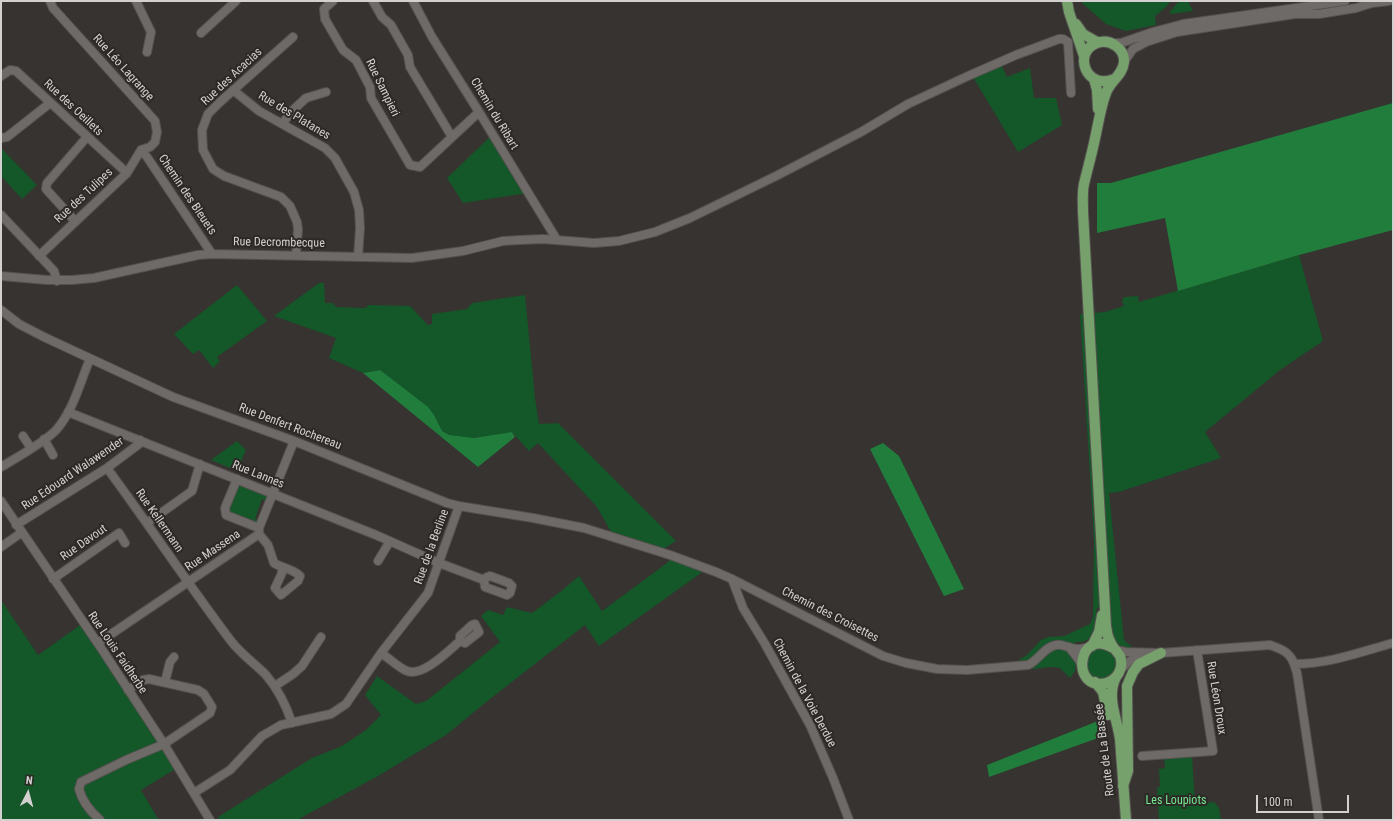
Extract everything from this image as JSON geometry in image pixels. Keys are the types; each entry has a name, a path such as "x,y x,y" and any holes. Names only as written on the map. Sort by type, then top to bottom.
{"main road":[{"path":"1067,1 1086,71 1094,79 1104,82 1114,79"},
{"path":"1069,12 1083,34 1097,42"},
{"path":"1084,60 1087,50 1097,42 1102,41 1113,43 1120,50 1124,62 1121,72 1106,91 1098,118 1084,184 1083,212 1105,604 1108,636 1121,660 1118,673 1106,683 1095,682 1086,676 1082,667 1083,656 1091,647 1099,632 1105,604"},
{"path":"1094,79 1098,97 1098,118"},
{"path":"1091,647 1105,644 1115,649"},
{"path":"1123,786 1128,771 1127,686 1133,672 1139,664 1161,653"},
{"name":"Route de La Bassée","path":"1118,673 1113,684 1112,694 1114,713 1120,739 1126,820"},
{"name":"Route de La Bassée","path":"1095,682 1103,692 1105,698 1114,740 1119,820"}],"street":[{"name":"Rue Léo Lagrange","path":"50,1 53,8 154,122 157,132 155,142 150,147 141,150"},
{"path":"136,1 151,32 147,52"},
{"path":"201,33 236,1"},
{"name":"Rue Sampieri","path":"333,1 324,9 325,19 344,50 356,60 370,87 371,98 410,165 420,167 479,112"},
{"path":"373,1 382,18 391,25 408,55 410,67 452,137"},
{"name":"Chemin du Ribart","path":"413,1 432,37 556,240"},
{"path":"1113,43 1121,43 1183,24 1346,1"},
{"path":"1124,62 1133,49 1140,45 1158,37 1177,32 1295,14 1319,14 1389,1"},
{"name":"Rue des Acacias","path":"293,37 208,114 202,130 203,150 213,169 224,176 281,197 290,206 297,222 298,229 296,255"},
{"name":"Rue Decrombecque","path":"1,276 57,281 94,278 198,255 212,254 412,258 463,251 503,241 556,240 594,243 619,241 655,232 690,218 861,132 908,104 1003,61 1063,38 1068,42 1069,65"},
{"path":"1071,93 1069,65 1084,60"},
{"name":"Rue des Oeillets","path":"1,76 10,70 16,72 127,173"},
{"name":"Rue des Platanes","path":"233,90 259,111 325,148 335,158 354,192 359,210 360,228 358,257"},
{"path":"282,124 292,111 306,98 326,92"},
{"path":"1,138 7,137 50,103"},
{"path":"75,221 46,189 47,184 87,137"},
{"name":"Rue des Tulipes","path":"39,256 127,173 141,150"},
{"name":"Chemin des Bleuets","path":"141,150 212,254"},
{"path":"1,215 54,271 57,281"},
{"name":"Rue Denfert Rochereau","path":"1,310 19,324 44,337 173,397 294,441 431,498 459,506 584,528"},
{"path":"1,467 56,430 68,412 90,358"},
{"name":"Rue Lannes","path":"68,412 200,464 390,541 439,563 484,580"},
{"path":"23,436 31,448"},
{"path":"44,439 53,455"},
{"name":"Rue Edouard Walawender","path":"16,525 107,468 139,444 140,440"},
{"path":"259,531 294,441"},
{"path":"147,522 192,491 200,464"},
{"name":"Rue Kellermann","path":"107,468 147,522 188,583 240,652 275,686 283,700 292,723"},
{"path":"237,479 225,508 226,515 259,531 268,544 274,563 282,568"},
{"name":"Rue Louis Faidherbe","path":"1,501 21,533 98,643 164,744 210,820"},
{"name":"Rue de la Berline","path":"194,793 230,770 262,736 281,725 331,714 346,704 381,653 428,592 459,506"},
{"name":"Chemin des Croisettes","path":"584,528 670,555 716,572 883,656 906,663 937,668 967,670 1019,667 1032,663 1047,648 1055,645 1061,644 1069,648 1078,649 1091,647"},
{"name":"Rue Massena","path":"98,643 188,583 259,531"},
{"path":"1,547 21,533"},
{"name":"Rue Davout","path":"53,579 118,533 125,543"},
{"path":"378,560 390,541"},
{"name":"Chemin de la Voie Derdue","path":"732,579 743,608 765,644 810,725 849,820"},
{"path":"275,686 302,666 321,637"},
{"path":"381,653 407,671 416,672 425,669 460,641"},
{"path":"1319,820 1297,673 1294,664 1327,662 1393,643"},
{"name":"Rue Léon Droux","path":"1115,649 1122,652 1161,653 1270,645 1283,649 1292,657 1294,664"},
{"path":"1069,648 1079,660 1082,667"},
{"name":"Rue Léon Droux","path":"1142,756 1213,751 1196,650"},
{"path":"1118,673 1130,661 1142,653"},
{"path":"165,682 170,662 174,657"},
{"path":"100,820 82,797 79,789 80,784 84,780 126,760 164,744 210,713 212,707 204,694 198,690 165,682 149,679 143,680 128,690"}],"green space":[{"path":"1082,1 1171,1 1155,16 1156,25 1126,31 1106,24 1082,3"},
{"path":"1179,1 1188,1 1193,11 1169,13"},
{"path":"1001,64 1007,77 1030,68 1034,98 1056,98 1062,125 1018,152 973,77"},
{"path":"1393,103 1393,230 1299,255 1178,291 1165,218 1097,233 1097,183 1111,183"},
{"path":"493,134 528,193 463,203 447,178"},
{"path":"1,148 37,185 22,199 1,176"},
{"path":"1299,255 1323,341 1280,370 1205,432 1221,458 1119,492 1109,493 1124,640 1133,648 1121,646 1113,638 1110,628 1109,608 1097,608 1093,631 1089,639 1081,642 1075,642 1068,654 1076,663 1075,671 1070,678 1060,668 1051,667 1024,670 1019,660 1027,655 1041,640 1048,637 1064,636 1090,624 1093,617 1094,540 1080,314 1105,312 1124,306 1122,301 1124,297 1138,296 1139,302"},
{"path":"319,283 324,283 325,303 333,303 336,307 366,308 368,305 410,306 428,325 432,324 432,314 467,309 472,303 525,295 539,424 558,423 676,541 663,549 611,532 597,507 538,443 529,451 512,432 473,438 463,438 445,433 380,370 363,373 329,358 336,338 274,316"},
{"path":"237,285 267,321 217,357 220,361 213,368 199,350 193,354 174,334"},
{"path":"380,370 428,407 442,431 449,435 474,438 512,432 515,437 478,467 363,373"},
{"path":"237,441 246,450 237,471 211,460"},
{"path":"883,443 899,456 964,589 944,596 870,449"},
{"path":"243,485 266,494 268,498 267,501 262,499 255,519 260,521 254,524 230,514 228,509 237,487"},
{"path":"673,556 705,568 701,573 599,646 585,625 446,735 378,776 297,820 220,820 218,817 312,758 342,746 366,730 381,715 365,695 377,676 416,704 426,701 500,642 481,616 488,610 503,615 507,607 532,613 579,576 602,611 667,563"},
{"path":"1,600 38,655 83,623 177,768 141,790 158,819 1,820"},
{"path":"1098,648 1110,650 1118,661 1115,673 1104,680 1091,676 1085,665 1092,650"},
{"path":"1098,721 1101,737 989,777 987,765"},
{"name":"Les Loupiots","path":"1192,755 1195,804 1214,802 1219,808 1221,820 1159,820 1157,787 1160,787 1159,769 1165,768 1164,757"}]}
